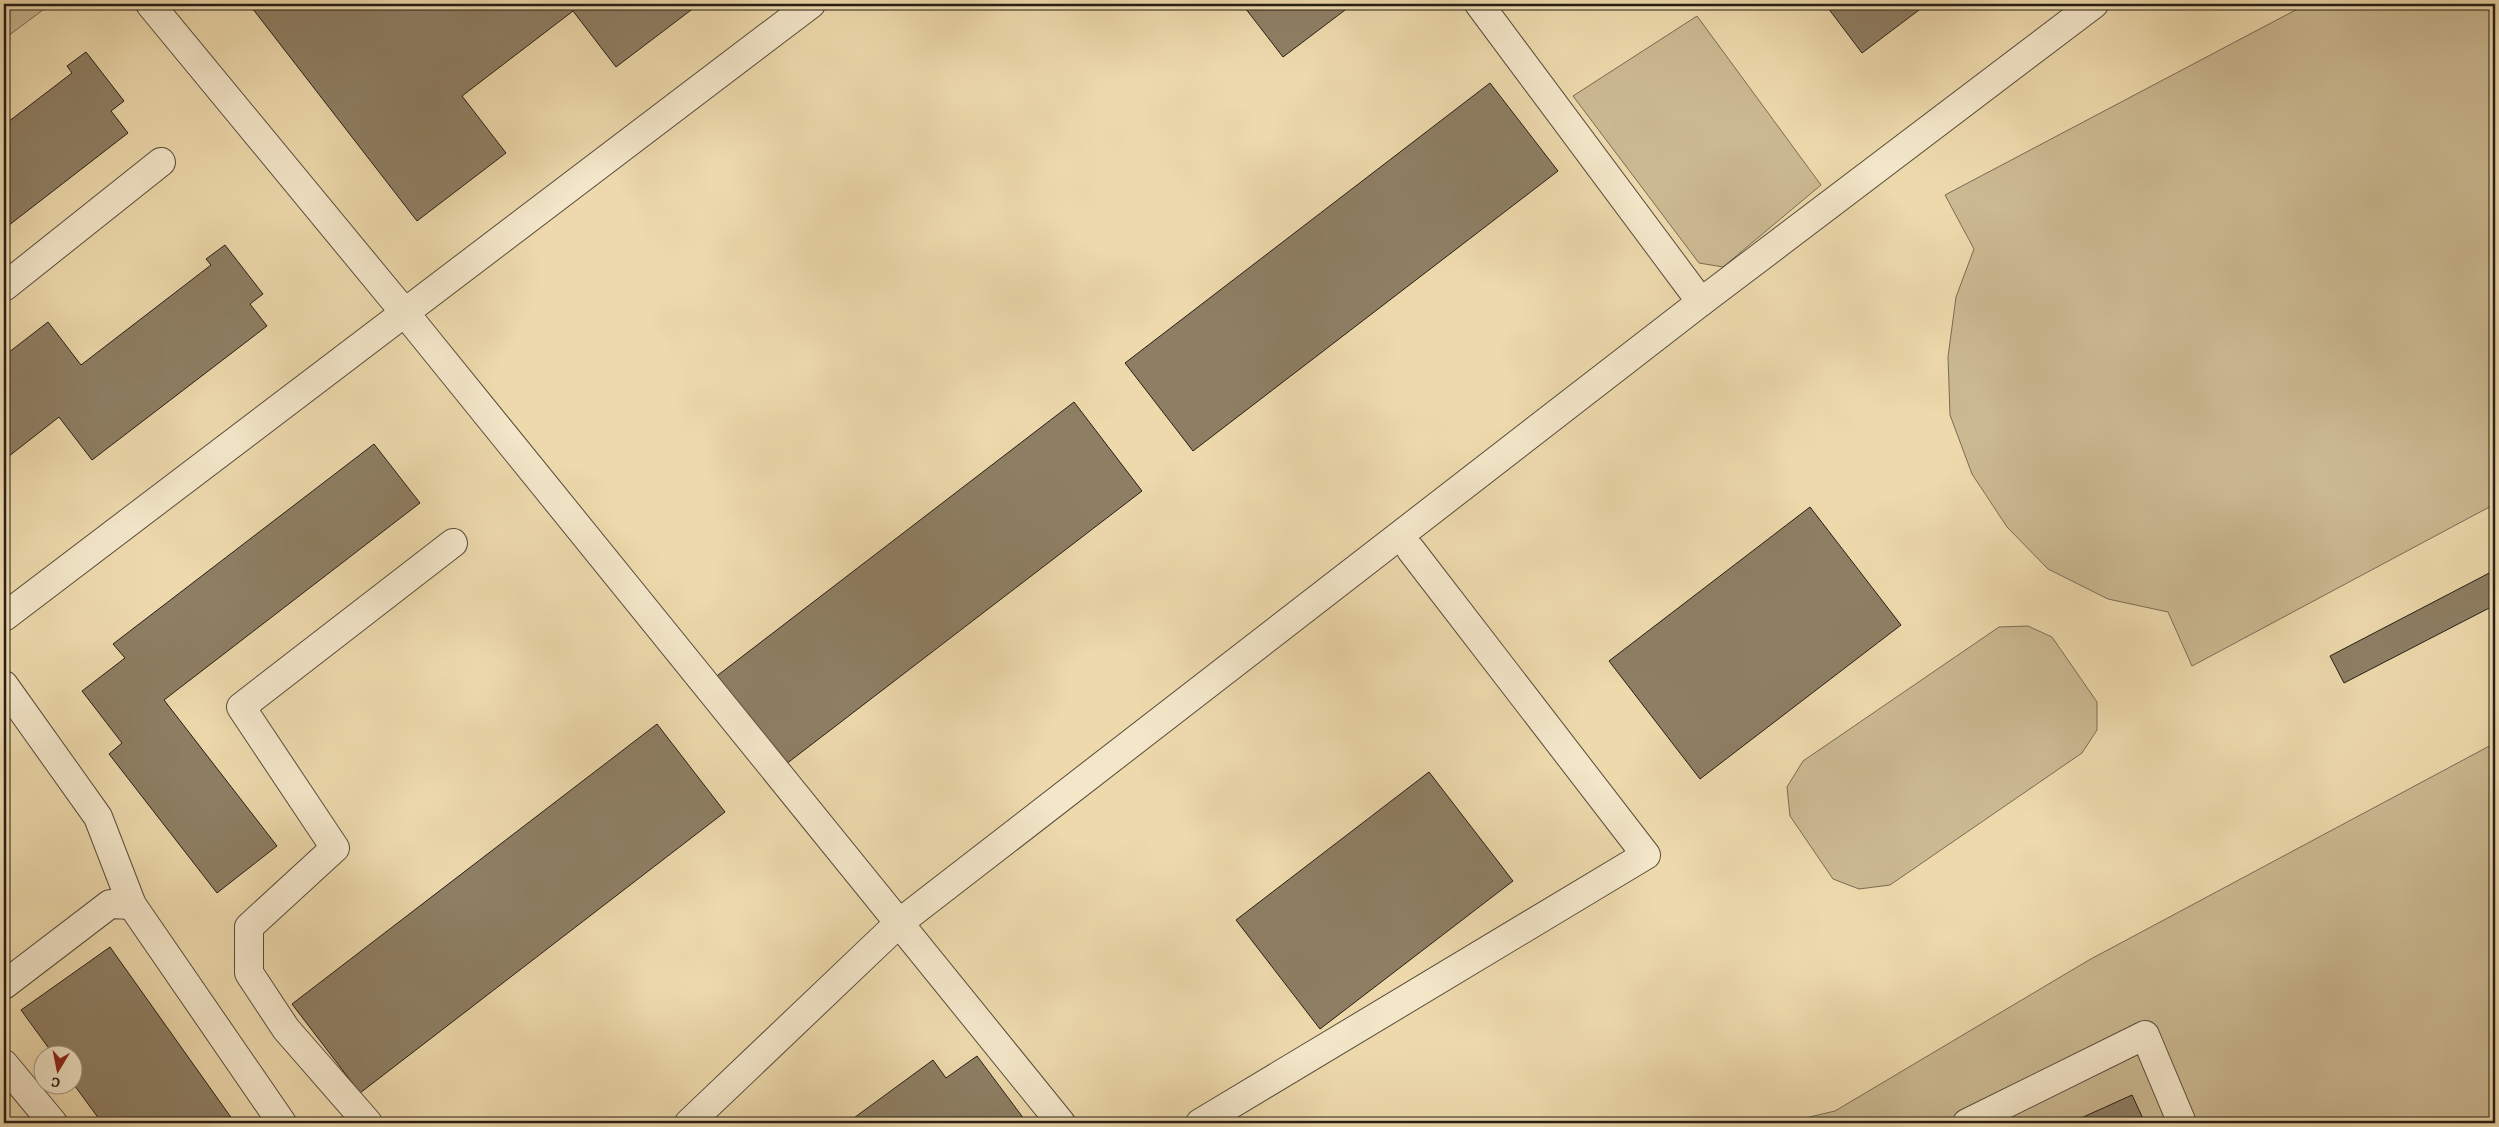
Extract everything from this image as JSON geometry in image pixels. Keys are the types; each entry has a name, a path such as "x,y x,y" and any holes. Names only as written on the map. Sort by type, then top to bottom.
{"lane":[{"path":"150,4 405,313 1061,1123"},
{"path":"4,617 811,4"},
{"path":"1479,4 1701,302"},
{"path":"689,1123 899,923 1701,302 2094,4"},
{"path":"4,287 161,162"},
{"path":"368,1123 286,1029 249,973 249,927 334,848 241,707 453,543"},
{"path":"1200,1123 1646,855 1411,550"},
{"path":"4,685 98,817 132,905 282,1123"},
{"path":"4,985 110,904 132,905"},
{"path":"1967,1123 2145,1035 2182,1123"},
{"path":"4,1064 53,1123"}],"shaded area":[{"path":"4,4 51,4 4,39"},
{"path":"2307,4 2495,4 2495,504 2192,666 2168,612 2108,599 2048,569 2007,527 1972,474 1950,415 1948,357 1956,297 1974,249 1945,195"},
{"path":"1697,16 1821,185 1723,267 1699,263 1573,96"},
{"path":"2028,626 2052,637 2097,702 2097,730 2082,753 1890,885 1859,889 1833,879 1790,816 1787,787 1803,761 1999,627"},
{"path":"2495,743 2495,1123 1784,1123 1835,1111 2089,960"}],"building":[{"path":"249,4 699,4 616,67 573,11 462,96 506,153 417,221"},
{"path":"1242,4 1353,4 1283,57"},
{"path":"1825,4 1927,4 1862,53"},
{"path":"86,52 124,101 111,111 128,133 4,229 4,125 72,73 67,66"},
{"path":"1490,83 1558,171 1193,451 1125,363"},
{"path":"225,245 263,294 250,304 267,326 92,460 59,417 4,460 4,356 48,322 81,365 211,265 206,259"},
{"path":"1074,402 1142,491 777,771 709,682"},
{"path":"374,444 420,503 164,700 277,846 217,893 109,754 122,743 82,691 125,658 113,644"},
{"path":"1810,507 1901,625 1700,779 1609,661"},
{"path":"2495,570 2495,605 2344,683 2330,656"},
{"path":"657,724 725,812 360,1093 292,1004"},
{"path":"1429,772 1513,881 1320,1029 1236,920"},
{"path":"110,947 235,1123 102,1123 81,1094 82,1044 46,1044 21,1010"},
{"path":"977,1056 1027,1123 847,1123 933,1060 946,1078"},
{"path":"2132,1095 2145,1123 2070,1123"}]}
